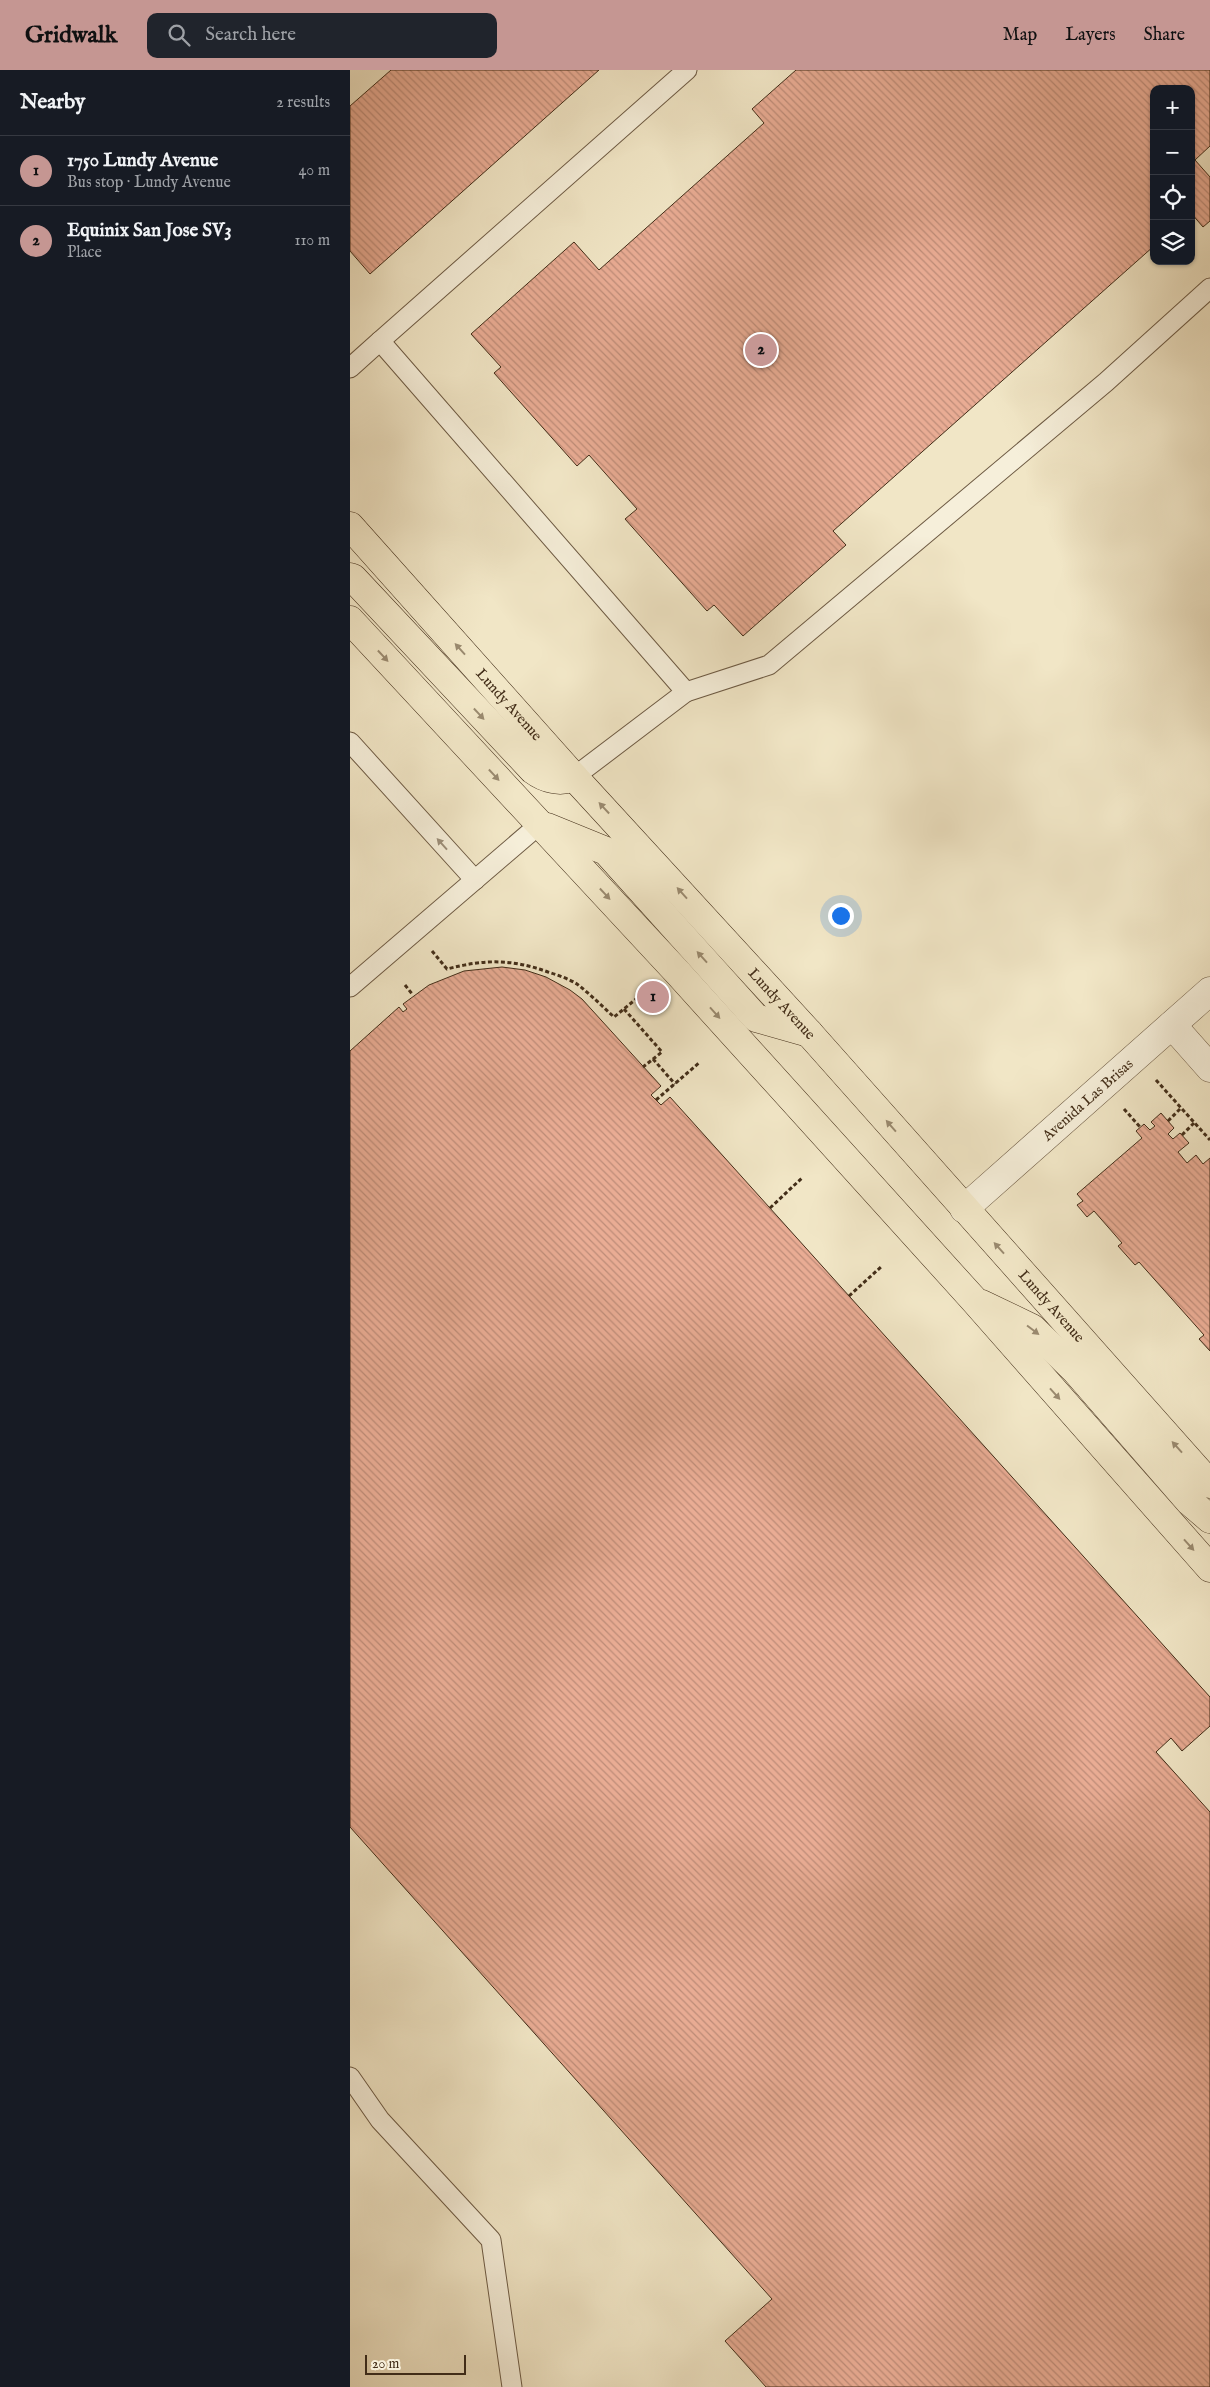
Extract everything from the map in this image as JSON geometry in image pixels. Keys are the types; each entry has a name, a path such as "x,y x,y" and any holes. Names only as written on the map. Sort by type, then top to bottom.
{"main road":[{"name":"Lundy Avenue","path":"350,526 574,777 809,1033 1210,1484"},
{"path":"350,577 533,770 541,777 552,780 574,777"},
{"path":"350,620 680,974 974,1300 1210,1568"},
{"path":"540,824 606,851 756,1018 809,1033"},
{"path":"974,1300 1032,1328 1076,1371 1189,1501 1210,1519"}],"street":[{"name":"Avenida Las Brisas","path":"964,1209 1210,990"},
{"path":"1172,1025 1210,1068"}],"lane":[{"path":"350,368 687,70"},
{"path":"574,777 686,692 769,665 1106,382 1210,288"},
{"path":"380,341 686,692"},
{"path":"350,742 475,880"},
{"path":"350,987 540,824"},
{"path":"350,2077 380,2120 491,2240 512,2387"}],"path":[{"path":"432,950 447,969 471,963 503,960 529,965 575,983 614,1017 642,995"},
{"path":"404,984 413,995"},
{"path":"624,1009 662,1052 643,1067"},
{"path":"653,1059 675,1084"},
{"path":"656,1100 700,1062"},
{"path":"1156,1080 1210,1140"},
{"path":"1124,1108 1140,1127"},
{"path":"1168,1121 1182,1108"},
{"path":"1182,1135 1194,1123"},
{"path":"770,1208 803,1177"},
{"path":"849,1296 882,1266"}],"building":[{"path":"391,70 599,70 370,274 350,251 350,106"},
{"path":"796,70 1210,70 1210,146 1195,160 1195,85 1150,85 1150,250 833,531 846,545 743,636 714,605 707,611 625,519 637,509 589,455 577,466 494,373 501,367 471,334 574,242 599,270 764,123 752,109"},
{"path":"1195,160 1210,177 1210,221 1203,227 1195,218"},
{"path":"502,967 525,970 546,977 582,999 661,1086 651,1095 661,1105 670,1097 1210,1697 1210,1726 1182,1751 1171,1738 1156,1752 1210,1812 1210,2387 766,2387 725,2341 772,2299 350,1827 350,1051 399,1007 403,1012 407,1009 403,1004 429,985 464,971"},
{"path":"1161,1113 1174,1128 1168,1134 1173,1139 1180,1133 1189,1143 1178,1152 1187,1163 1196,1155 1203,1164 1210,1158 1210,1351 1199,1339 1204,1335 1139,1262 1135,1265 1118,1246 1122,1243 1094,1211 1087,1217 1077,1205 1083,1201 1077,1194 1142,1138 1136,1131 1144,1124 1150,1130 1155,1126 1151,1122"}],"place":[{"name":"Equinix San Jose SV3","path":"761,350"},
{"name":"1750 Lundy Avenue","path":"653,997"}]}
